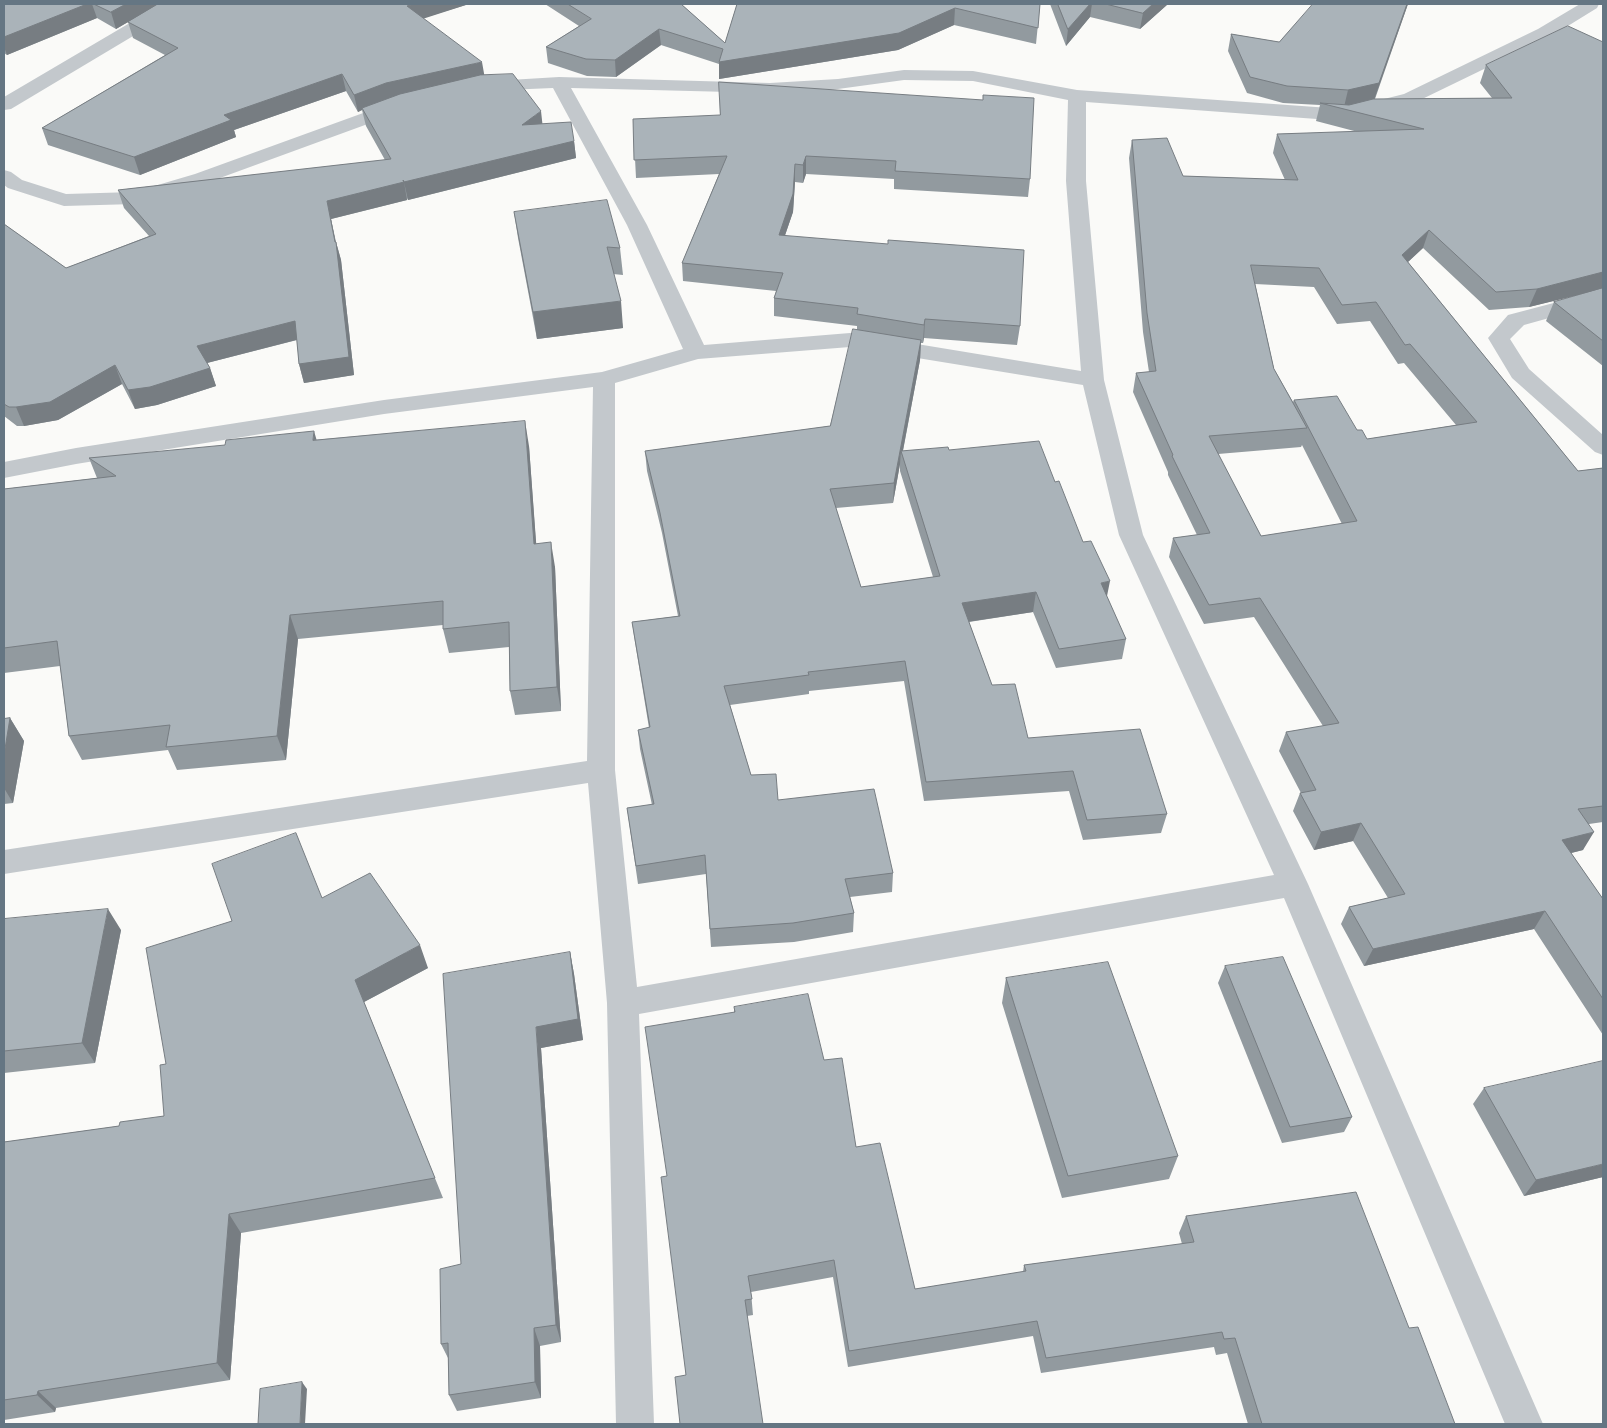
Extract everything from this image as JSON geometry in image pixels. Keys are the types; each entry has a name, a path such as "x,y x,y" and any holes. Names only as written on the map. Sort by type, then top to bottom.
{"street":[{"path":"4,105 174,4"},
{"path":"464,90 483,86 559,82 770,88 838,84 904,74 973,76 1077,96 1344,115 1410,98 1544,33 1591,4"},
{"path":"559,82 637,224 696,352"},
{"path":"1077,96 1076,181 1093,380 1132,535 1293,884 1524,1424"},
{"path":"4,176 16,184 64,200 135,198 202,178 397,106 416,102"},
{"path":"1603,296 1516,320 1499,338 1520,373 1603,447"},
{"path":"4,470 76,456 384,407 604,379 696,352 850,340 1093,380"},
{"path":"604,379 601,770 623,1003 635,1424"},
{"path":"4,862 601,770"},
{"path":"623,1003 1293,884"}],"building":[{"path":"4,4 87,4 4,37"},
{"path":"94,4 126,4 111,12"},
{"path":"158,4 415,4 407,6 482,62 386,83 354,95 342,74 224,115 231,120 134,157 42,128 178,48 128,22"},
{"path":"568,4 681,4 725,43 737,4 1040,4 1038,28 955,8 899,33 719,62 723,49 659,29 615,60 586,59 546,47 591,19"},
{"path":"1058,4 1090,4 1068,29"},
{"path":"1106,4 1153,4 1143,13"},
{"path":"1313,4 1407,4 1379,83 1348,90 1287,86 1250,77 1231,34 1279,42"},
{"path":"1568,26 1603,42 1603,272 1537,289 1496,292 1429,230 1402,255 1578,471 1603,468 1603,806 1578,809 1594,832 1562,840 1603,899 1603,999 1545,911 1373,949 1349,907 1405,894 1361,823 1321,832 1300,793 1316,790 1286,732 1339,723 1260,598 1209,605 1173,538 1210,533 1172,456 1136,373 1156,371 1147,313 1132,140 1167,138 1183,176 1298,180 1277,134 1424,129 1320,103 1349,105 1373,99 1512,98 1486,65","holes":["1251,265 1319,268 1342,305 1376,302 1405,345 1410,344 1477,422 1367,439 1362,430 1357,430 1337,396 1294,400 1357,521 1261,536 1209,436 1307,428 1274,369"]},
{"path":"513,74 541,111 522,125 571,122 574,141 327,201 336,242 349,357 299,364 295,321 197,346 210,368 150,387 128,390 115,365 50,402 16,407 9,407 4,404 4,224 66,268 156,234 118,190 391,159 362,108 400,94 480,75"},
{"path":"719,82 983,100 983,95 1034,98 1030,179 895,171 896,161 806,156 803,165 795,164 793,194 779,235 888,244 888,240 1024,250 1020,326 925,319 924,325 857,314 858,308 774,298 783,273 682,263 727,156 634,160 633,119 720,115"},
{"path":"607,200 620,248 607,247 621,301 533,312 514,212"},
{"path":"1603,288 1603,341 1554,302"},
{"path":"853,329 921,340 894,483 830,489 861,587 940,576 901,451 948,447 949,450 1039,441 1055,482 1059,481 1083,542 1091,541 1110,581 1101,583 1126,639 1059,649 1036,592 962,603 992,685 1015,684 1028,738 1140,729 1167,814 1087,820 1073,771 926,782 905,661 808,672 809,675 724,686 751,775 776,774 778,800 874,789 893,873 845,879 854,913 793,923 710,929 705,855 636,866 627,808 654,804 638,730 650,727 632,622 680,616 660,513 645,451 830,426"},
{"path":"525,421 534,544 551,542 557,687 510,691 509,622 443,629 443,601 290,615 277,736 166,747 170,725 69,736 57,641 4,648 4,489 116,476 89,458 225,445 226,440 314,431 313,440"},
{"path":"10,718 4,755 4,719"},
{"path":"296,833 322,898 370,873 420,945 355,980 435,1178 229,1214 217,1363 38,1391 37,1395 4,1400 4,1142 119,1126 120,1122 164,1116 160,1065 166,1064 146,948 232,921 212,864"},
{"path":"108,909 82,1043 4,1051 4,919"},
{"path":"570,952 578,1019 536,1027 556,1325 534,1328 535,1382 449,1395 448,1343 441,1344 440,1269 461,1264 443,974"},
{"path":"1283,957 1352,1117 1290,1127 1225,966"},
{"path":"1108,962 1178,1156 1068,1176 1006,978"},
{"path":"808,994 824,1060 842,1058 856,1147 880,1143 915,1289 1026,1271 1024,1265 1194,1242 1186,1216 1356,1192 1409,1328 1418,1327 1455,1424 1262,1424 1235,1338 1224,1339 1222,1332 1046,1358 1037,1321 849,1351 834,1260 748,1276 752,1299 745,1300 763,1424 680,1424 675,1377 686,1375 661,1177 667,1176 645,1027 735,1012 734,1007"},
{"path":"1603,1061 1603,1164 1536,1180 1484,1088"},
{"path":"302,1382 300,1424 258,1424 260,1389"}]}
